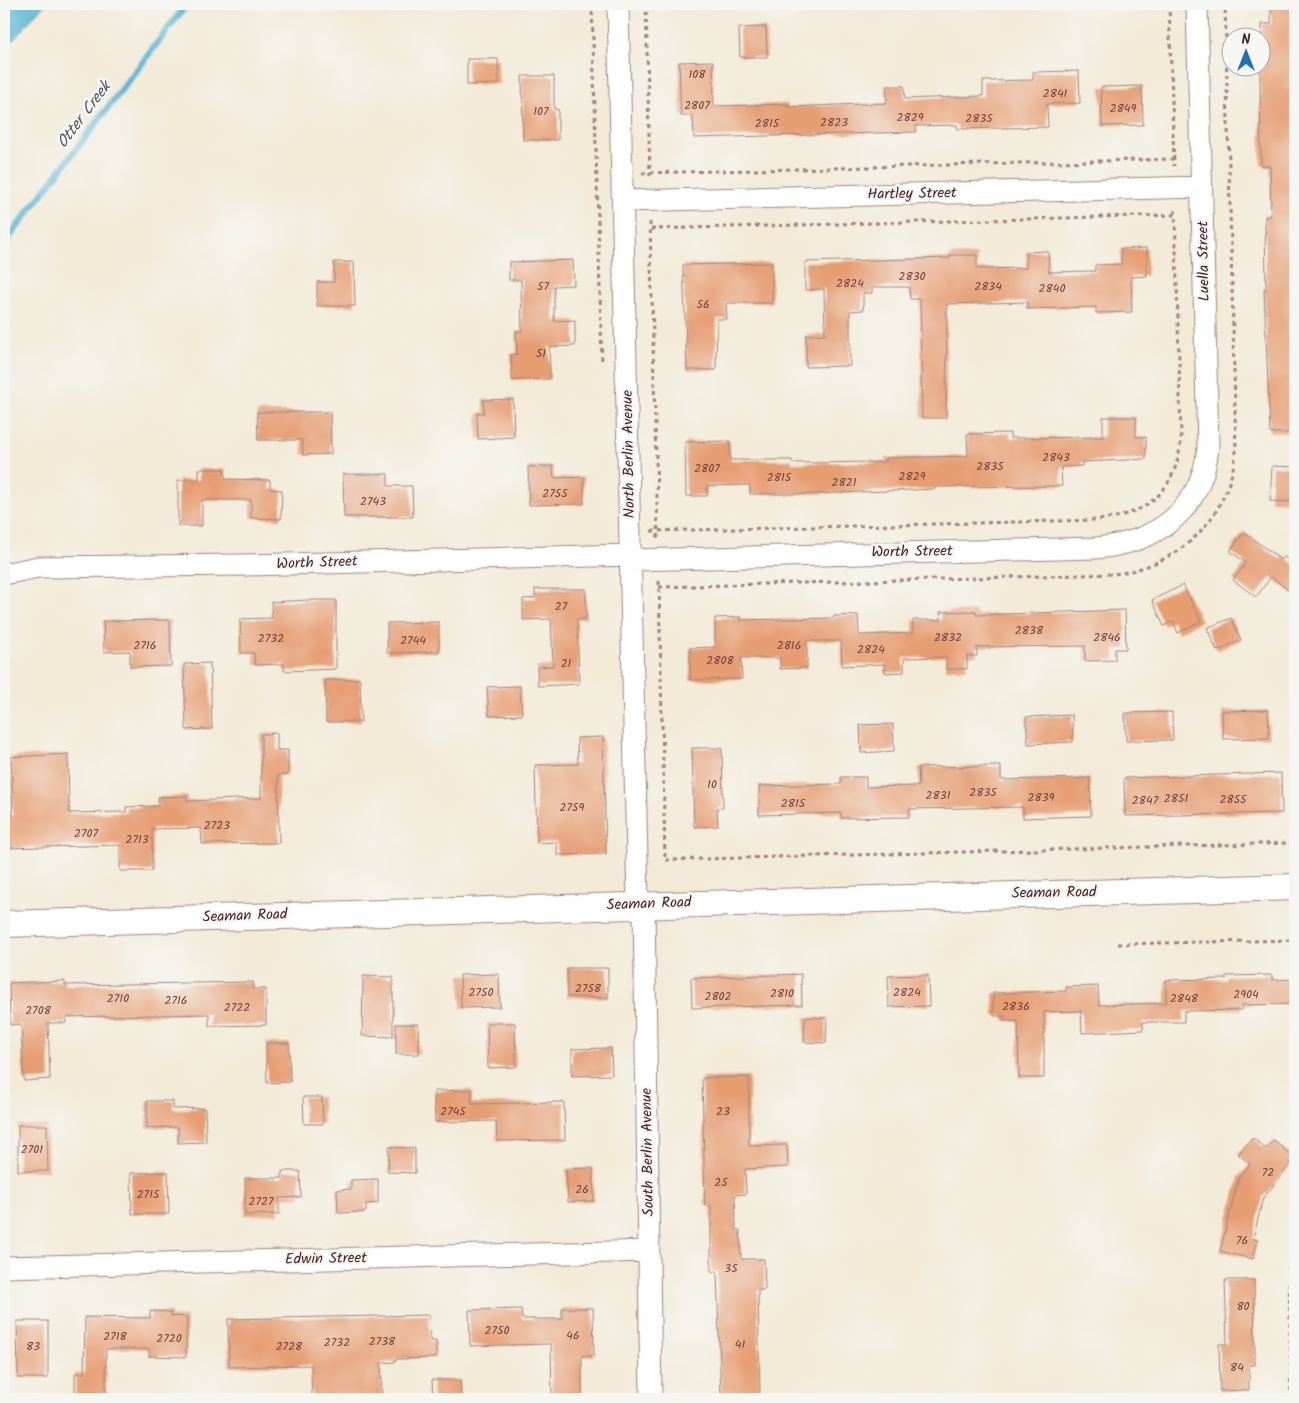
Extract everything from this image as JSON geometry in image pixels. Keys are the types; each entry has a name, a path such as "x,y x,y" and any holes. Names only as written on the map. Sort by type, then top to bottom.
{"street":[{"name":"North Berlin Avenue","path":"618,4 641,904"},
{"name":"Luella Street","path":"1181,511 1197,488 1207,460 1208,447 1198,4"},
{"name":"Hartley Street","path":"623,202 1202,187"},
{"name":"Worth Street","path":"4,574 38,567 632,557 658,559 1111,546 1143,539 1171,522 1181,511"},
{"name":"Seaman Road","path":"4,924 641,904 1295,887"},
{"name":"South Berlin Avenue","path":"641,904 651,1399"},
{"name":"Edwin Street","path":"4,1267 649,1251"}],"path":[{"path":"646,4 665,860 1295,843"},
{"path":"658,531 1095,520 1120,517 1143,508 1167,484 1179,456 1170,4"},
{"path":"659,587 1114,574 1133,572 1174,555 1202,530 1223,501 1234,466 1236,443 1226,4"},
{"path":"596,175 1174,159"},
{"path":"651,229 1175,215"},
{"path":"1118,944 1295,940"},
{"path":"1291,1399 1289,1266 1295,1240"}],"water":[{"path":"4,4 45,4 4,50"}],"building":[{"path":"1271,4 1295,4 1295,433 1270,433 1264,289 1266,289 1265,216 1271,216 1270,166 1261,166 1260,78 1272,78 1272,28 1262,28 1262,24 1271,24"},
{"path":"766,27 767,57 740,57 739,28"},
{"path":"467,59 498,59 499,84 467,85"},
{"path":"713,61 714,106 788,104 788,107 887,103 886,86 904,86 905,99 983,96 983,81 1033,80 1033,72 1079,71 1080,103 1047,104 1048,127 957,129 957,125 916,126 916,132 694,138 693,116 681,116 679,62"},
{"path":"522,76 554,76 554,109 558,109 558,140 523,140"},
{"path":"1142,86 1143,125 1102,126 1101,87"},
{"path":"1147,248 1147,276 1131,277 1132,312 1096,313 1096,307 1027,309 1027,302 947,304 946,418 922,418 920,299 910,299 909,287 872,287 872,293 863,293 863,310 850,311 850,366 806,367 806,335 825,334 824,289 805,290 805,262 950,258 950,255 977,255 977,269 1026,268 1026,252 1048,251 1049,272 1095,271 1095,265 1121,264 1121,249"},
{"path":"573,260 574,285 554,286 554,321 575,320 575,346 549,347 550,379 512,380 511,354 517,354 516,331 522,331 521,280 509,280 509,262"},
{"path":"334,262 354,262 355,306 317,306 317,282 334,282"},
{"path":"772,263 772,303 726,303 727,319 717,319 716,370 687,370 683,265"},
{"path":"513,399 514,437 478,439 477,413 484,413 483,400"},
{"path":"257,412 330,412 331,454 303,455 302,440 258,440"},
{"path":"1103,417 1136,417 1136,437 1146,437 1146,459 1082,462 1082,466 1061,467 1062,486 935,487 935,489 813,494 750,494 750,485 707,486 707,496 686,496 685,442 730,441 730,460 792,460 792,463 886,462 886,458 968,456 967,434 1010,433 1010,438 1103,437"},
{"path":"553,466 554,478 584,477 584,504 529,505 528,467"},
{"path":"1272,466 1295,467 1295,502 1270,501"},
{"path":"199,469 225,469 225,479 270,480 270,489 282,490 281,519 251,518 251,500 202,500 202,526 178,526 178,480 199,480"},
{"path":"343,474 388,474 388,486 412,486 413,517 344,517"},
{"path":"1244,532 1281,560 1283,556 1295,565 1295,595 1271,577 1256,597 1233,580 1246,563 1230,551"},
{"path":"1183,585 1201,621 1178,633 1173,621 1164,626 1152,600"},
{"path":"535,589 586,589 586,619 577,619 579,684 538,686 537,667 553,666 551,619 523,620 523,599 535,598"},
{"path":"336,600 336,669 284,671 284,664 255,665 254,653 241,653 240,619 272,618 271,602"},
{"path":"1125,610 1126,649 1115,649 1115,660 1085,661 1085,646 977,647 977,656 967,656 967,669 946,669 946,657 904,658 904,672 885,673 885,664 842,666 841,641 807,641 807,668 780,669 780,658 741,658 742,679 690,680 690,648 715,647 715,618 741,617 741,620 834,618 834,616 858,615 859,635 913,633 913,620 941,620 940,612 976,611 976,615"},
{"path":"1231,618 1241,640 1217,651 1207,628"},
{"path":"170,620 171,666 130,667 130,651 104,652 103,621"},
{"path":"439,622 439,652 387,653 387,623"},
{"path":"210,663 212,729 186,730 184,664"},
{"path":"360,679 361,722 326,722 325,680"},
{"path":"520,686 522,715 489,716 487,687"},
{"path":"1268,710 1269,738 1223,739 1222,711"},
{"path":"1172,712 1173,740 1126,741 1125,713"},
{"path":"1072,715 1073,742 1028,744 1026,717"},
{"path":"893,724 894,751 861,753 860,725"},
{"path":"277,733 277,750 288,750 288,775 278,775 279,843 202,844 201,828 152,829 152,871 120,871 120,845 4,848 4,817 13,816 11,757 68,754 69,813 126,812 126,807 158,806 158,797 187,796 187,801 261,798 261,734"},
{"path":"603,737 606,854 557,855 557,842 537,843 535,765 578,764 577,738"},
{"path":"692,748 722,748 723,808 717,808 718,826 694,827"},
{"path":"1001,766 1001,780 1090,778 1091,816 1023,818 1023,807 909,809 909,817 841,818 841,813 759,815 759,786 841,784 841,777 866,777 866,787 919,786 918,767"},
{"path":"1281,773 1282,813 1125,816 1124,778"},
{"path":"567,968 608,968 608,998 567,997"},
{"path":"499,974 500,1007 461,1008 460,975"},
{"path":"801,974 802,1005 692,1008 691,978"},
{"path":"928,975 929,1006 889,1007 888,976"},
{"path":"1272,975 1272,980 1295,979 1295,1004 1242,1005 1242,1010 1184,1011 1184,1022 1143,1022 1143,1030 1082,1033 1081,1011 1044,1012 1044,1078 1019,1078 1018,1021 1004,1021 1004,1016 994,1016 993,993 1066,991 1066,987 1098,986 1099,1005 1166,1003 1166,980 1226,979 1226,976"},
{"path":"363,976 393,977 393,1037 362,1036"},
{"path":"65,981 65,985 253,982 253,989 266,989 266,1025 209,1026 209,1014 66,1017 66,1023 48,1023 50,1079 24,1081 21,1024 10,1025 9,983"},
{"path":"805,1017 827,1018 826,1043 804,1042"},
{"path":"487,1023 515,1023 516,1067 488,1068"},
{"path":"396,1024 418,1024 419,1054 396,1054"},
{"path":"266,1043 289,1043 290,1082 267,1083"},
{"path":"611,1048 612,1075 572,1076 572,1049"},
{"path":"749,1077 749,1146 787,1145 788,1167 745,1169 746,1194 735,1195 736,1230 740,1230 741,1259 764,1259 765,1290 758,1290 760,1399 721,1399 717,1271 711,1272 711,1206 705,1206 702,1078"},
{"path":"472,1090 472,1104 564,1102 565,1140 497,1141 496,1121 435,1122 434,1091"},
{"path":"303,1097 322,1097 323,1124 304,1124"},
{"path":"147,1101 173,1101 173,1109 205,1108 206,1142 178,1143 178,1127 147,1128"},
{"path":"18,1125 47,1125 48,1171 18,1171"},
{"path":"1253,1138 1266,1149 1274,1140 1295,1159 1263,1198 1253,1239 1258,1240 1253,1259 1220,1251 1239,1177 1250,1164 1238,1154"},
{"path":"389,1147 415,1148 415,1173 388,1172"},
{"path":"593,1168 594,1201 568,1202 566,1169"},
{"path":"282,1171 300,1171 301,1197 279,1198 279,1214 245,1215 245,1178 282,1178"},
{"path":"168,1172 169,1214 132,1214 131,1173"},
{"path":"378,1179 378,1203 366,1204 366,1212 338,1213 337,1190 351,1189 351,1180"},
{"path":"1225,1280 1254,1280 1255,1365 1249,1365 1249,1390 1220,1391 1219,1344 1227,1344"},
{"path":"562,1308 593,1308 594,1356 582,1356 582,1399 552,1399 551,1344 470,1346 469,1310 521,1309 522,1319 562,1319"},
{"path":"150,1311 171,1312 171,1316 187,1317 186,1357 149,1356 149,1349 106,1349 106,1399 75,1399 75,1373 84,1373 85,1317 150,1318"},
{"path":"429,1315 430,1341 436,1341 436,1358 395,1359 395,1362 381,1363 382,1399 312,1399 311,1365 229,1367 228,1319"},
{"path":"17,1321 48,1321 48,1378 18,1378"},
{"path":"432,1380 460,1380 461,1399 433,1399"}],"waterway":[{"name":"Otter Creek","path":"4,244 187,4"}]}
